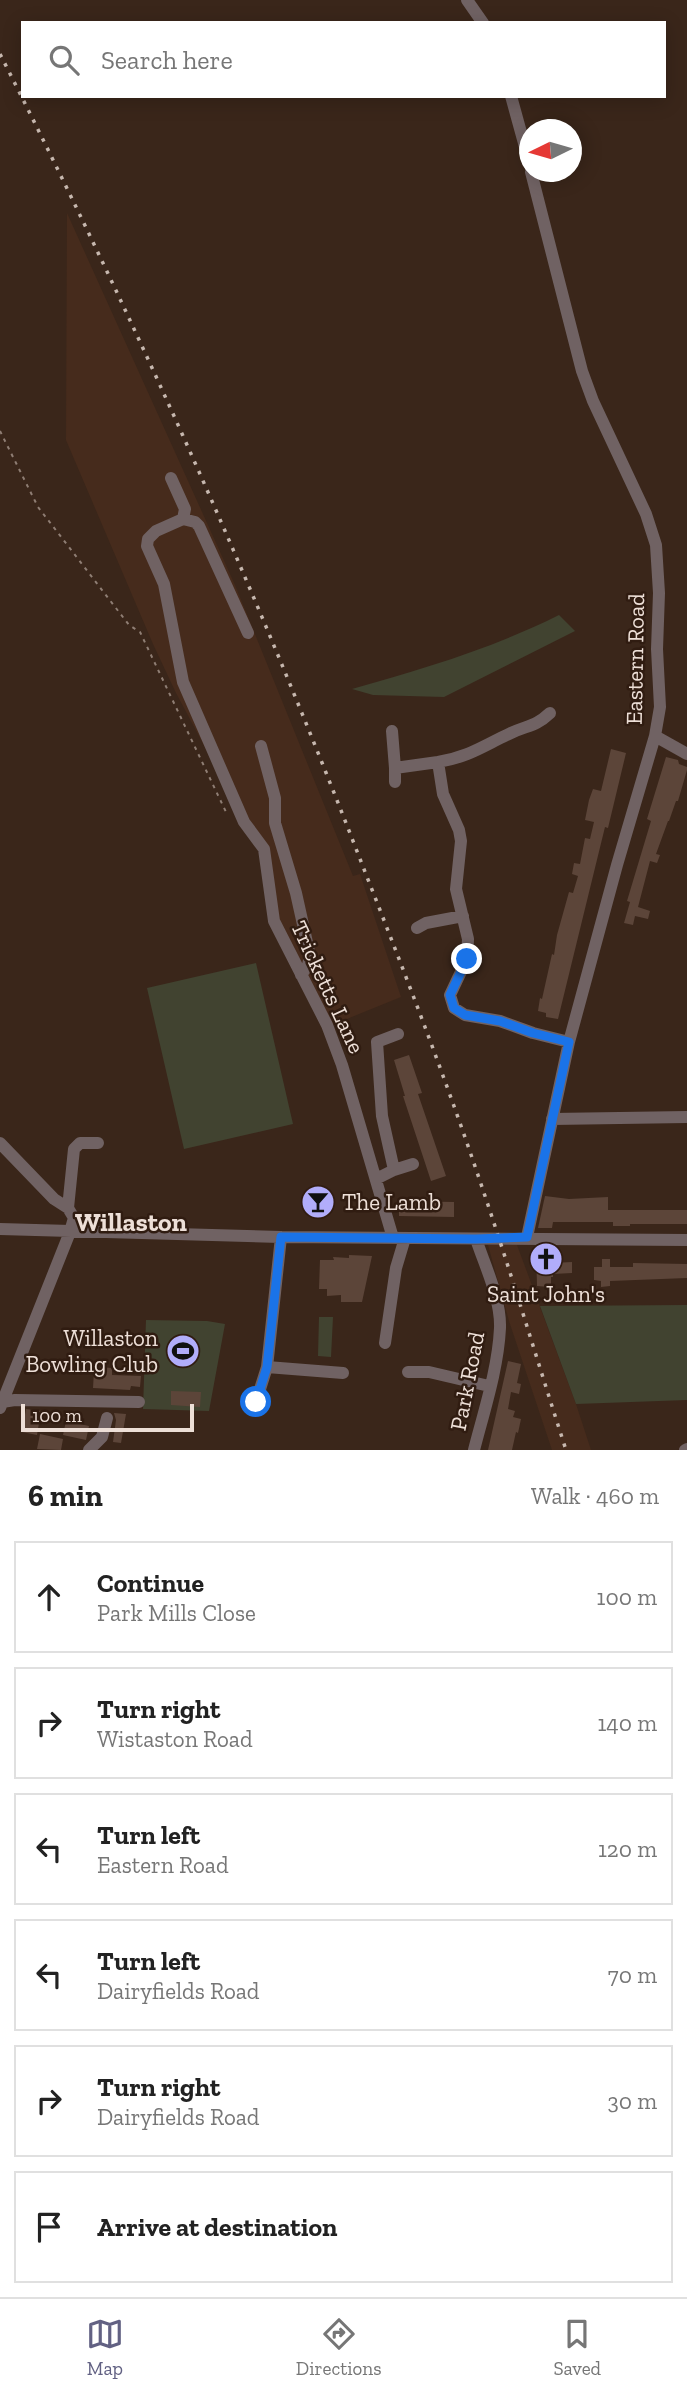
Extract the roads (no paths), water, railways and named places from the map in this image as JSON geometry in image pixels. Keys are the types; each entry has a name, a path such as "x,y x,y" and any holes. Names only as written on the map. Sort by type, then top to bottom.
{"street":[{"path":"467,0 482,21"},
{"path":"511,98 519,127"},
{"name":"Eastern Road","path":"527,1237 569,1042 655,736 660,707 656,545 646,514 593,401 582,371 534,182"},
{"path":"172,478 185,509 183,519 199,526 248,633"},
{"name":"Tricketts Lane","path":"183,519 156,531 148,539 147,546 163,584 183,682 244,822 264,849 274,921 327,1025 342,1065 376,1179 399,1238"},
{"path":"395,768 468,755 512,732 539,723 551,713"},
{"path":"392,731 395,782"},
{"path":"655,736 687,754"},
{"path":"261,747 275,798 275,823 296,894 310,956 301,975"},
{"path":"438,762 443,794 459,830 461,852 456,889 469,949 465,967 452,989 451,1001 454,1008 465,1015 500,1021 569,1042"},
{"path":"417,928 426,923 463,916"},
{"path":"394,1170 382,1116 377,1042 398,1034"},
{"path":"552,1119 687,1117"},
{"path":"0,1143 54,1199 68,1208 74,1218 1,1405 38,1400 139,1402"},
{"path":"68,1208 74,1149 80,1143 98,1143"},
{"path":"376,1179 413,1164"},
{"path":"0,1229 281,1237 687,1240"},
{"path":"256,1402 267,1367 281,1237"},
{"path":"384,1343 399,1238"},
{"name":"Park Road","path":"474,1450 500,1326 496,1300 476,1239"},
{"path":"267,1367 343,1373"},
{"path":"408,1372 429,1372 489,1386"},
{"path":"89,1450 102,1437 107,1418"}],"railway":[{"path":"0,54 21,96"},
{"path":"22,98 100,257 194,461 240,564 326,772 456,1111 566,1450"}],"place":[{"name":"The Lamb","path":"318,1202"},
{"name":"Saint John's","path":"546,1259"},
{"name":"Willaston Bowling Club","path":"183,1351"}],"district":[{"name":"Willaston","path":"131,1222"}]}
